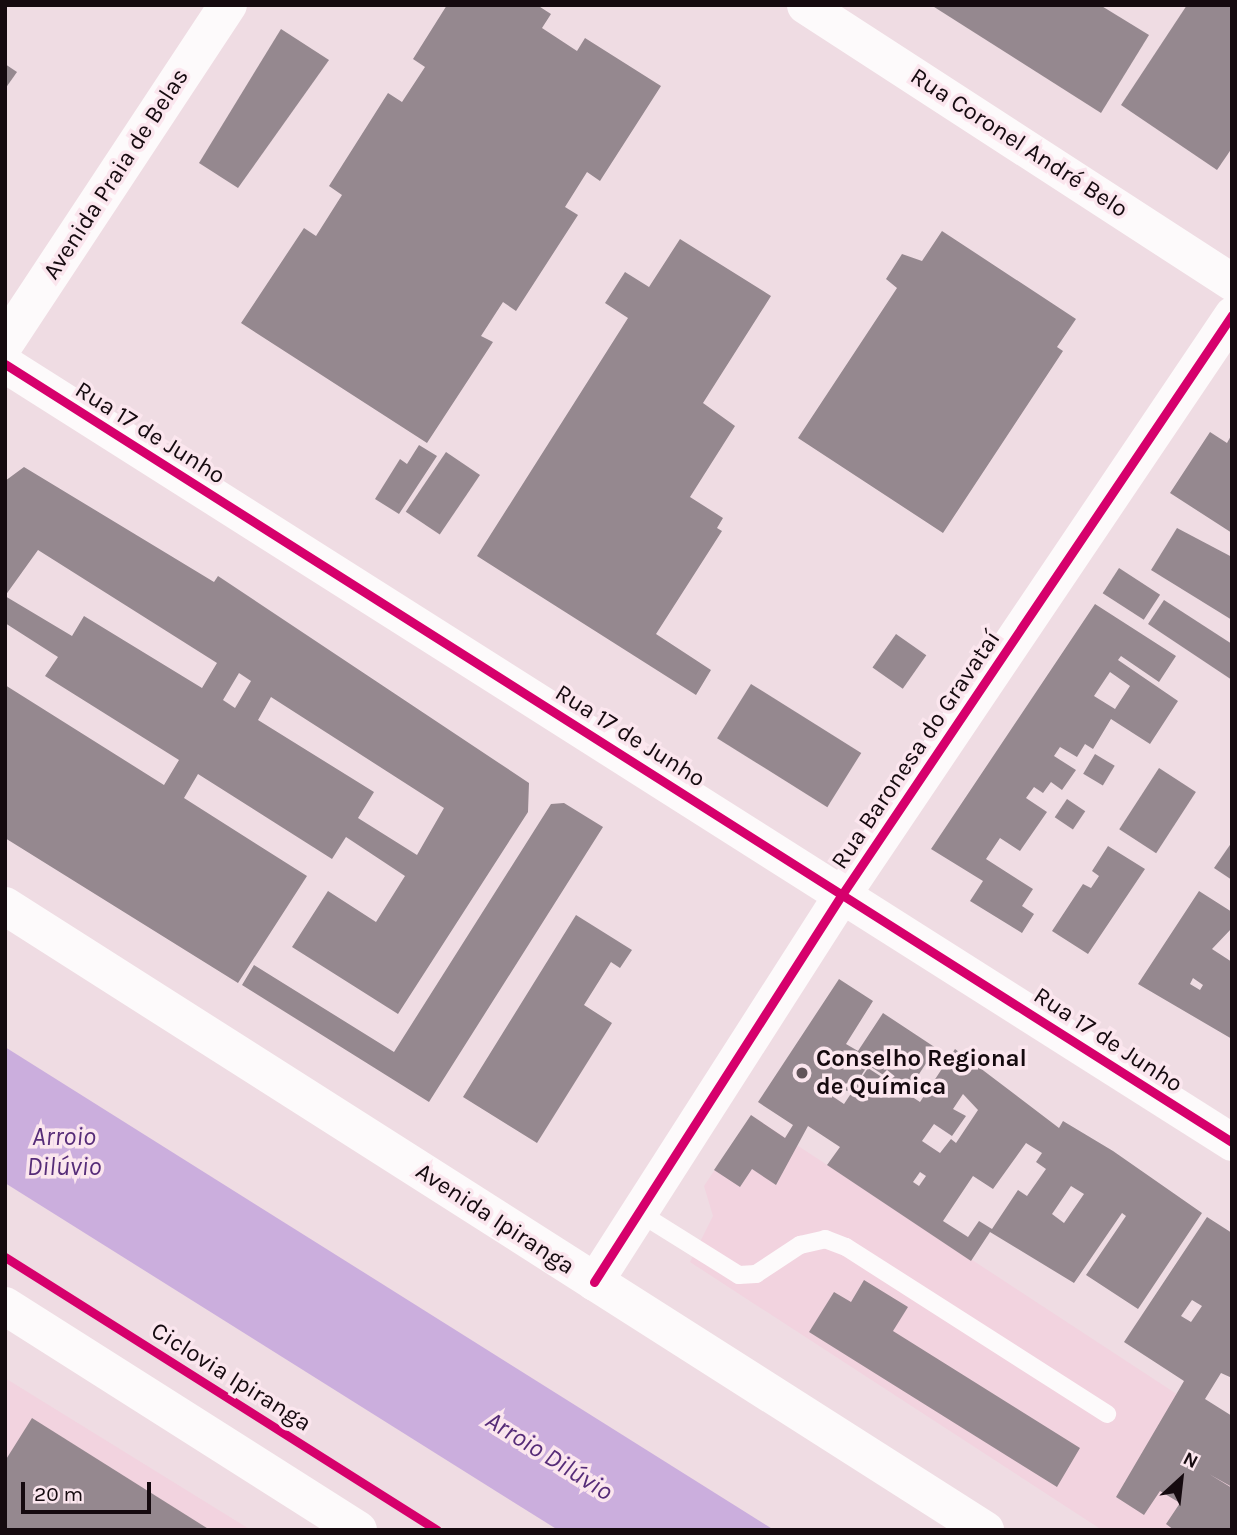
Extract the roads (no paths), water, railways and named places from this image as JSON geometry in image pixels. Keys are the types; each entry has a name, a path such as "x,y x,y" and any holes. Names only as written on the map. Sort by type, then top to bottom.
{"main road":[{"name":"Avenida Praia de Belas","path":"5,343 228,5"},
{"name":"Avenida Ipiranga","path":"5,906 985,1530"},
{"path":"5,1306 358,1530"}],"street":[{"name":"Rua Coronel André Belo","path":"806,5 1232,282"},
{"name":"Rua Baronesa do Gravataí","path":"594,1282 843,893 1232,315"},
{"name":"Rua 17 de Junho","path":"5,365 843,893 1232,1142"}],"lane":[{"path":"638,1212 739,1275 756,1274 800,1244 825,1239 846,1247 1107,1414"}],"water":[{"name":"Arroio Dilúvio","path":"5,1047 774,1530 558,1530 5,1183"}],"place":[{"name":"Conselho Regional de Química","path":"802,1073"}]}
